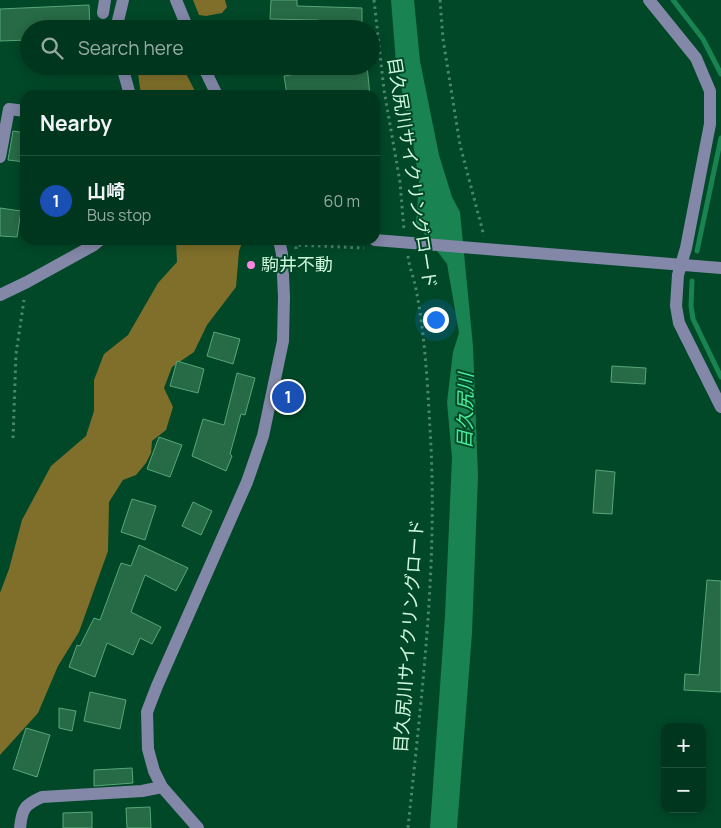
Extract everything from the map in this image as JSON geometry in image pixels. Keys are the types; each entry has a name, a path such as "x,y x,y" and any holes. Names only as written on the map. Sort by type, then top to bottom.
{"street":[{"path":"102,13 105,0"},
{"path":"118,20 123,0"},
{"path":"176,0 184,20"},
{"path":"649,0 696,58 710,91 710,124 686,248 680,266 676,306 679,323 721,407"},
{"path":"124,75 129,90"},
{"path":"207,75 215,90"},
{"path":"0,157 9,109 20,110"},
{"path":"380,244 408,242 486,245 680,266 721,268"},
{"path":"1,293 27,282 95,245"},
{"path":"198,828 162,787 154,771 148,749 148,712 157,686 247,482 263,436 283,341 284,289 280,245"},
{"path":"20,828 22,812 28,803 42,797 142,791 162,787"}],"path":[{"name":"目久尻川サイクリングロード","path":"374,0 376,20"},
{"path":"440,0 443,39 460,145 486,245"},
{"name":"目久尻川サイクリングロード","path":"380,54 424,348 431,448 431,551 426,649 408,828"},
{"path":"296,246 334,245"},
{"path":"12,438 16,354 27,282"}],"shaded area":[{"path":"193,0 225,0 227,7 222,13 206,16 199,15"},
{"path":"138,75 187,75 194,90 140,90"},
{"path":"176,245 241,245 236,287 207,325 194,352 172,367 164,388 173,407 166,430 152,441 151,453 146,463 136,475 123,480 109,502 108,551 79,632 58,666 38,713 0,755 0,593 9,569 22,520 51,466 86,436 94,411 94,380 104,354 128,335 158,283 177,262"}],"water":[{"name":"目久尻川","path":"391,0 414,0 420,61 439,155 452,197 460,212 473,346 478,476 472,633 457,828 430,828 445,616 452,458 447,402 453,352 459,333 447,264 416,223 419,181 412,137 396,63"}],"building":[{"path":"271,0 297,0 297,6 362,8 362,20 270,19"},
{"path":"89,5 90,20 20,20 20,40 0,41 0,9"},
{"path":"368,75 369,90 286,90 284,76"},
{"path":"13,131 20,132 20,161 8,160"},
{"path":"0,208 20,211 17,237 0,236"},
{"path":"214,332 240,339 233,364 207,356"},
{"path":"177,361 204,369 198,393 170,386"},
{"path":"612,366 646,368 645,384 611,382"},
{"path":"237,373 255,378 245,415 241,414 230,454 232,456 226,471 192,456 203,419 224,425"},
{"path":"159,437 182,445 170,477 147,469"},
{"path":"596,470 615,472 612,514 593,513"},
{"path":"132,499 156,506 145,540 121,532"},
{"path":"193,502 212,511 201,535 182,526"},
{"path":"139,545 188,568 176,591 145,575 131,612 161,627 152,644 140,638 133,655 107,643 95,677 69,667 77,645 80,646 94,618 100,620 121,563 131,566"},
{"path":"707,580 721,581 721,692 684,690 685,674 699,675"},
{"path":"90,692 126,700 120,729 84,721"},
{"path":"59,708 76,711 72,731 59,728"},
{"path":"26,728 50,735 37,777 13,769"},
{"path":"132,768 133,783 94,786 94,770"},
{"path":"150,807 151,828 127,828 126,808"},
{"path":"92,812 92,828 63,828 63,813"}],"waterway":[{"path":"673,0 703,39 721,74"},
{"path":"697,251 721,138"},
{"path":"692,281 691,306 693,319 721,377"}],"place":[{"name":"駒井不動","path":"251,265"},
{"name":"山崎","path":"288,397"}]}
